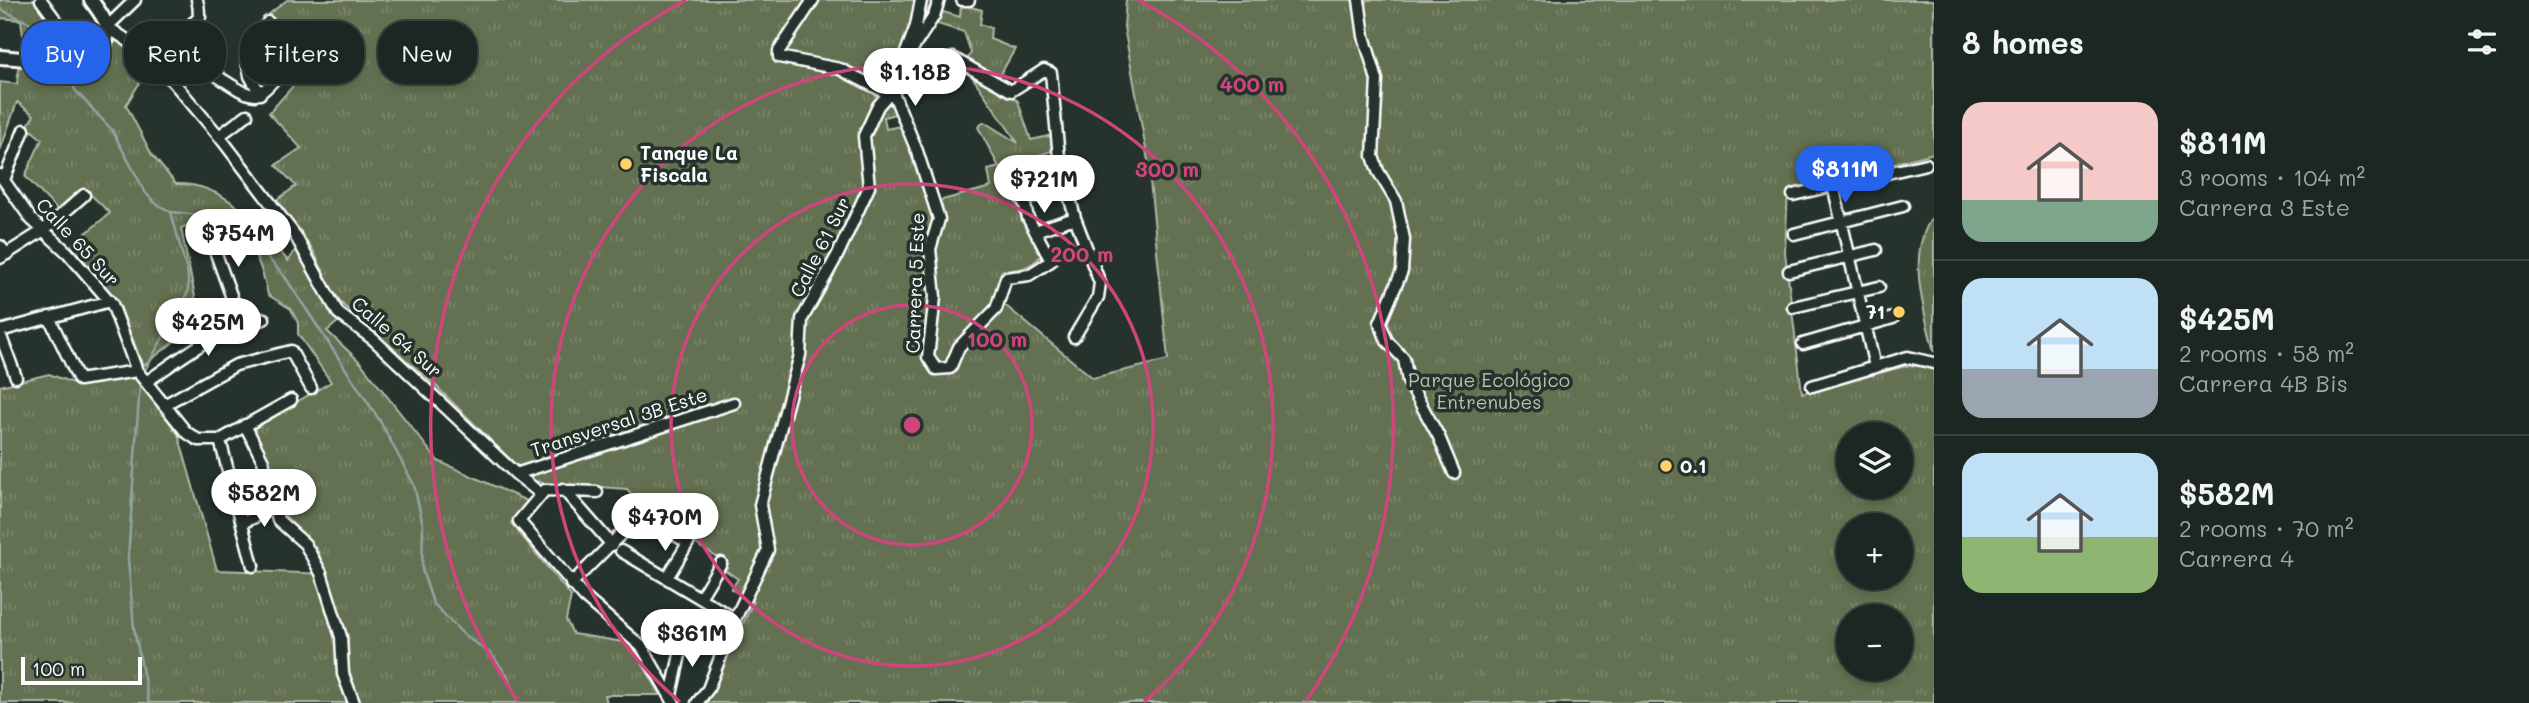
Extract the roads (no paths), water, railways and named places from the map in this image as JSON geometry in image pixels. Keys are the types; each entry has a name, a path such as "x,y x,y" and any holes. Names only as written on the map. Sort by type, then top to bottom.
{"street":[{"path":"41,0 56,21"},
{"path":"48,10 56,0"},
{"name":"Calle 64 Sur","path":"91,0 104,21"},
{"path":"110,25 135,0"},
{"path":"197,0 200,17 197,44 201,60 212,72 255,94"},
{"path":"813,0 778,54 783,60 840,69 890,91"},
{"path":"902,65 921,0"},
{"path":"902,65 929,25 939,0"},
{"path":"1359,0 1364,36 1377,80 1373,156 1378,172 1396,201 1404,239 1402,271 1380,323 1387,341 1404,359 1408,381 1439,437 1454,473"},
{"path":"195,21 200,17"},
{"path":"0,57 21,59"},
{"path":"953,58 1011,91 1046,69 1052,78 1057,145 1075,218 1100,283 1098,297 1074,337"},
{"name":"Calle 61 Sur","path":"735,619 768,550 760,505 800,355 802,319 837,256 868,191 863,141 873,115 890,91 902,65"},
{"name":"Calle 64 Sur","path":"175,84 219,136 295,235 338,313 374,340 516,474 541,494"},
{"path":"252,84 255,94"},
{"path":"255,94 264,84"},
{"name":"Carrera 5 Este","path":"890,91 917,151 939,219 930,249 935,297 928,357 934,368 943,370 951,366 958,348 996,309 1006,278 1029,275 1051,261 1035,231"},
{"path":"219,136 247,115"},
{"path":"2,177 24,130"},
{"path":"1793,195 1926,164"},
{"path":"1018,176 1022,200 1035,231 1075,218"},
{"name":"Calle 65 Sur","path":"2,177 31,219 110,301 117,313 137,371 164,405 194,438 202,441 220,440"},
{"path":"1022,200 1068,186"},
{"path":"1833,186 1875,367"},
{"path":"2,253 44,230 84,195"},
{"path":"1794,234 1903,206"},
{"path":"206,226 241,323"},
{"path":"1789,271 1876,250"},
{"path":"1793,307 1879,286"},
{"path":"16,377 0,333 110,301"},
{"path":"49,317 79,380 137,371"},
{"path":"1803,344 1894,318"},
{"path":"146,382 217,334 241,323 264,319"},
{"path":"164,405 236,365 291,351 312,388"},
{"path":"1812,386 1908,357 1934,363"},
{"path":"253,566 220,440 291,400"},
{"name":"Transversal 3B Este","path":"516,474 733,403"},
{"path":"245,425 263,461 278,520 305,544 321,573 341,637 343,674 354,703"},
{"path":"559,489 617,548 735,619 708,689 696,703"},
{"path":"597,492 559,489 541,494 519,520 571,584 642,647 672,699"},
{"path":"242,523 274,508"},
{"path":"571,584 617,548 642,513"},
{"path":"653,521 688,543 667,578"},
{"path":"700,598 721,563"},
{"path":"672,699 684,637"}],"waterway":[{"path":"0,9 25,21"},
{"path":"73,84 75,90 112,130 145,192 155,203 171,212 220,217 239,225 285,277 380,421 414,485 423,525 422,570 433,603 463,634 491,654 507,675 519,703"},
{"path":"145,370 188,292 188,275 171,212"},
{"path":"140,382 128,559 134,628 149,703"}],"place":[{"name":"Tanque La Fiscala","path":"626,164"},
{"name":"71","path":"1899,312"},
{"name":"0.1","path":"1666,466"}],"park label":[{"name":"Parque Ecológico Entrenubes","path":"1489,391"}]}
